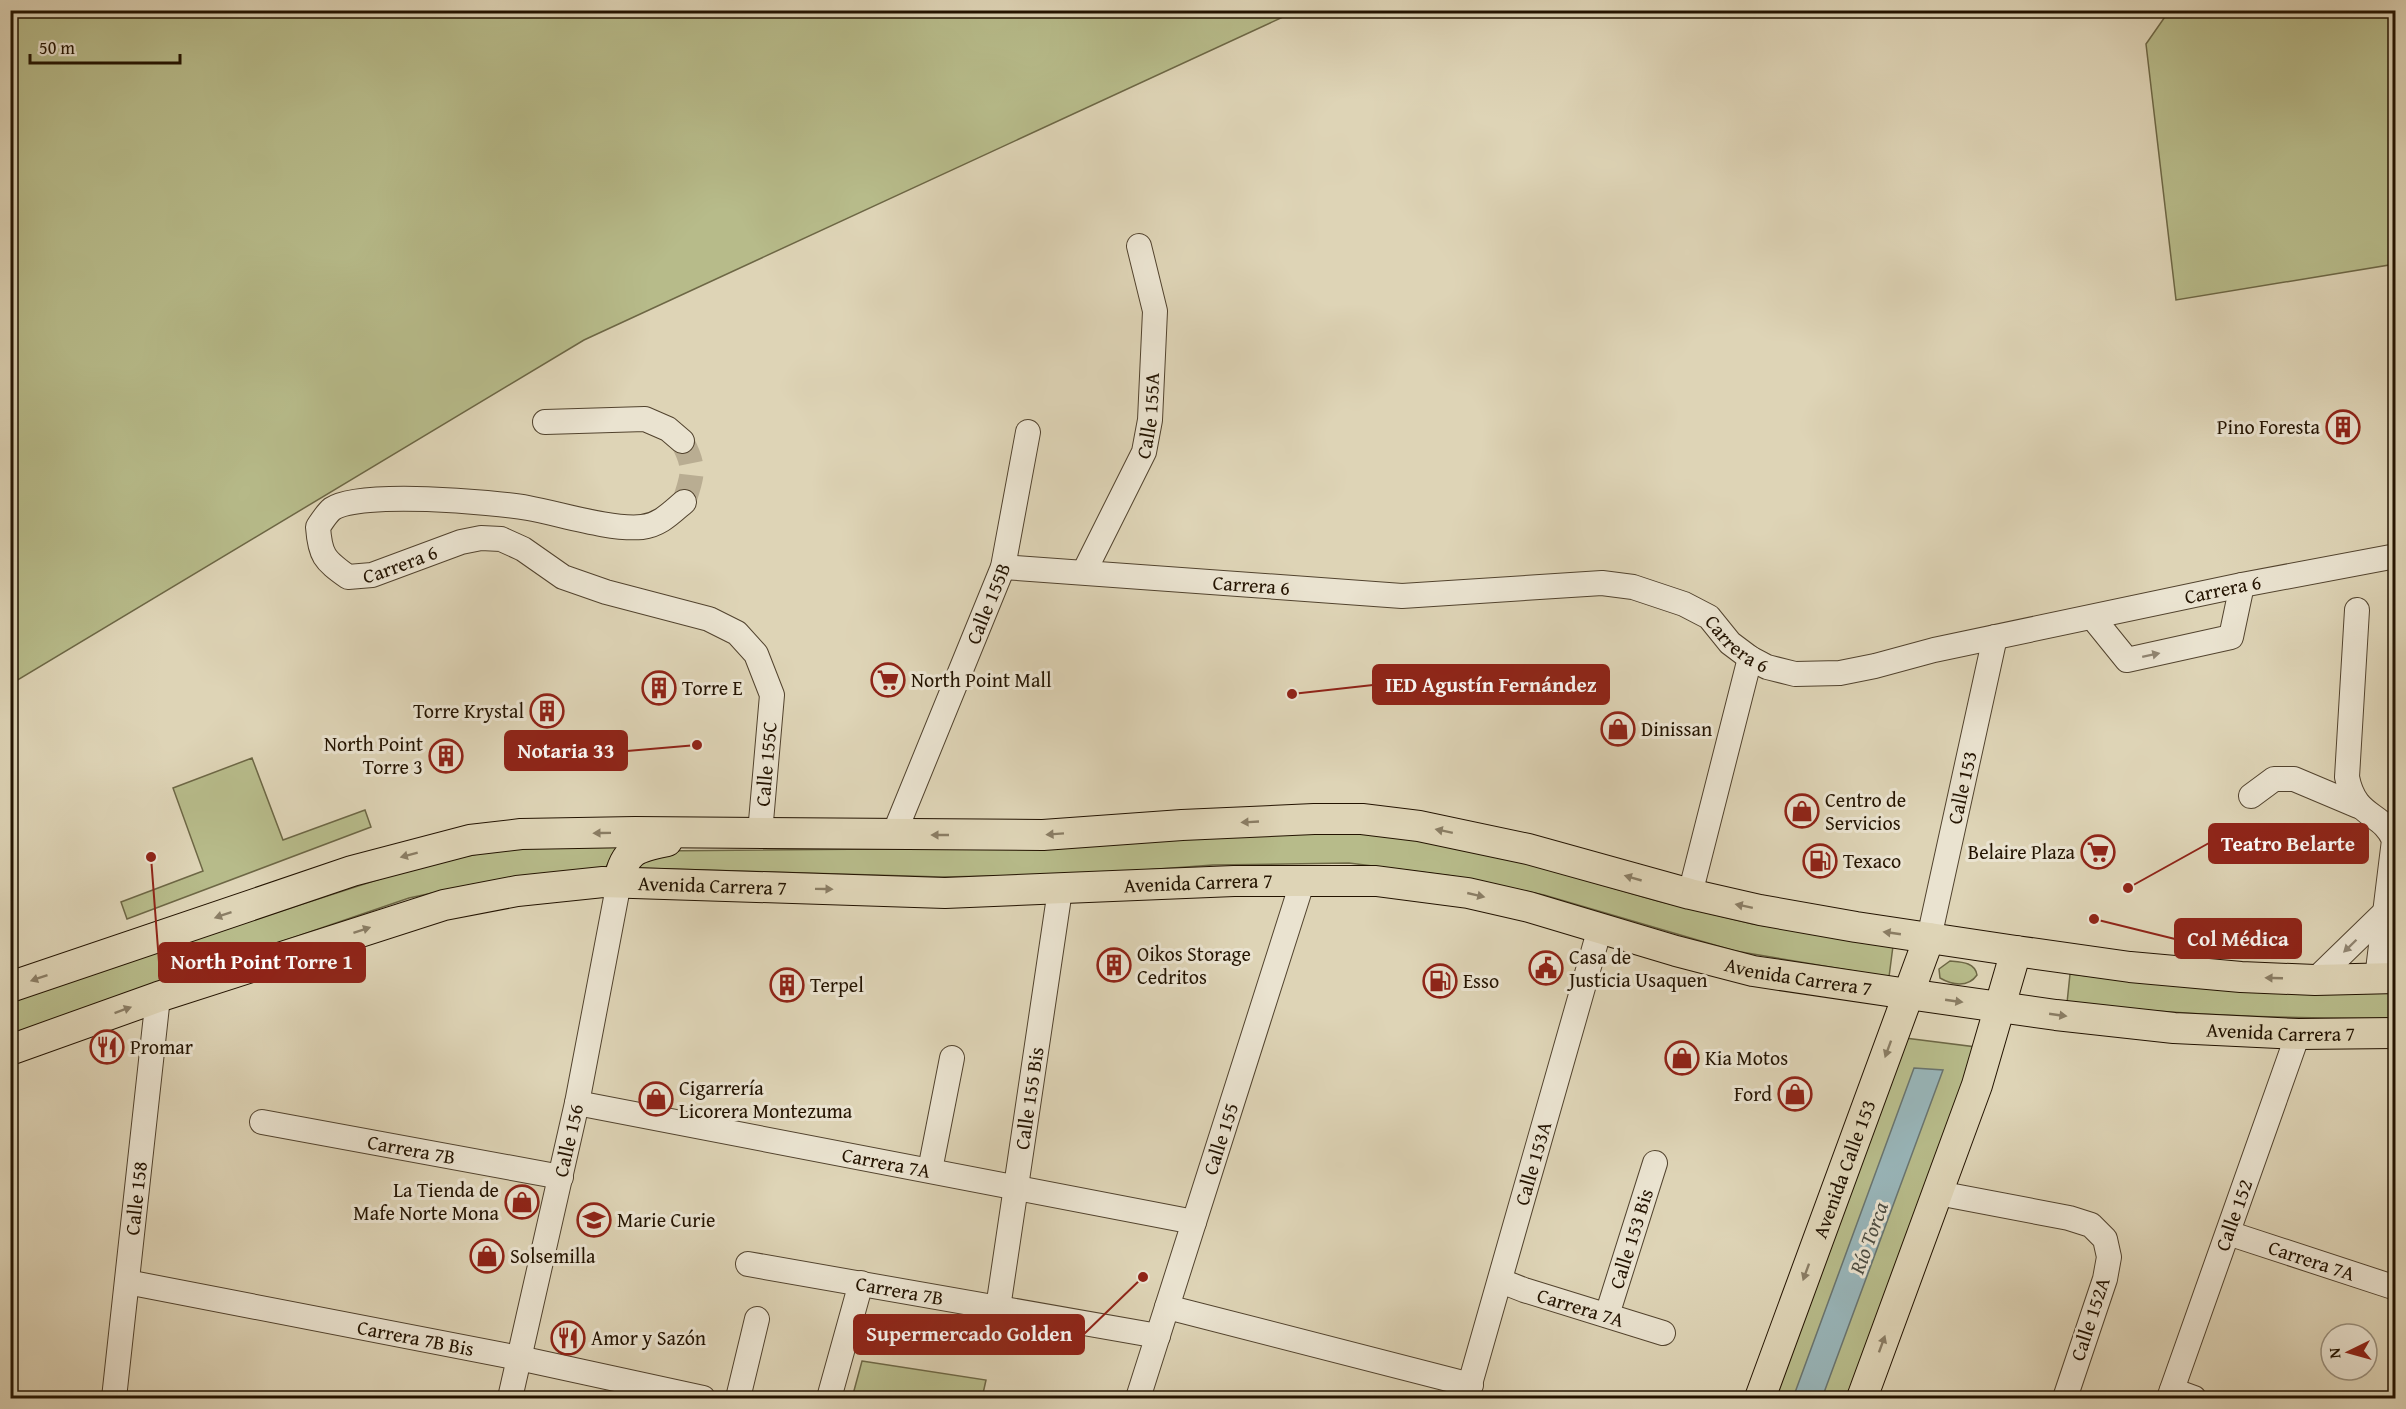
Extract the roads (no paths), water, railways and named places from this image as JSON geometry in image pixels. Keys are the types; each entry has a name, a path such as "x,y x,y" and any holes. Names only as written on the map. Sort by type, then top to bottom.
{"main road":[{"path":"10,987 352,871 433,848 471,840 521,834 760,833 1043,836 1193,824 1314,819 1362,819 1419,826 1528,849 1690,894 1810,919 2016,951 2141,968 2241,977 2314,980 2386,978"},
{"path":"619,882 621,865 629,854 642,846 724,833"},
{"name":"Avenida Carrera 7","path":"10,1050 158,997 444,904 557,885 619,882 945,893 1234,881 1376,881 1468,893 1753,971 2135,1025 2298,1034 2396,1033"},
{"name":"Avenida Calle 153","path":"1760,1398 1929,938"},
{"path":"1862,1398 1977,1085 2016,951"}],"street":[{"name":"Calle 155A","path":"1084,572 1144,452 1150,420 1155,311 1139,246"},
{"path":"545,422 645,419 668,429 682,441"},
{"name":"Calle 155B","path":"894,834 1003,567 1028,432"},
{"name":"Carrera 6","path":"684,502 662,521 643,527 574,519 529,508 488,503 390,499 364,501 333,508 318,527 319,550 333,567 348,577 372,574 461,542 481,538 501,539 523,549 563,576 606,592 709,619 737,633 756,654 772,695"},
{"name":"Carrera 6","path":"1003,567 1402,596 1602,583 1633,587 1684,604 1709,618 1730,643 1750,658 1767,667 1795,674 1840,673 1995,637 2242,585 2396,556"},
{"path":"2093,618 2127,660 2196,645 2231,637 2242,585"},
{"path":"2356,610 2346,777 2350,793 2358,806"},
{"name":"Calle 153","path":"1929,938 1995,637"},
{"path":"1690,894 1750,658"},
{"name":"Calle 155C","path":"760,833 772,695"},
{"path":"2251,796 2274,779 2294,778 2358,806 2390,830 2395,851 2385,912 2386,978"},
{"name":"Calle 155","path":"1138,1398 1303,880"},
{"name":"Calle 156","path":"510,1398 577,1103 619,882"},
{"name":"Calle 155 Bis","path":"998,1308 1060,890"},
{"path":"2314,980 2385,912"},
{"name":"Calle 153A","path":"1468,1392 1600,928"},
{"name":"Calle 158","path":"114,1398 158,997"},
{"name":"Calle 152","path":"2170,1394 2298,1034"},
{"path":"930,1170 952,1058"},
{"name":"Carrera 7A","path":"577,1103 1194,1222"},
{"name":"Carrera 7B","path":"262,1122 561,1177"},
{"name":"Calle 153 Bis","path":"1607,1315 1655,1163"},
{"name":"Calle 152A","path":"1938,1193 2070,1218 2091,1225 2105,1239 2109,1257 2104,1279 2065,1398"},
{"name":"Carrera 7A","path":"2228,1233 2396,1288"},
{"name":"Carrera 7B","path":"748,1264 1158,1336"},
{"name":"Carrera 7A","path":"1501,1281 1663,1333"},
{"name":"Carrera 7B Bis","path":"127,1282 519,1358 703,1398"},
{"path":"829,1398 861,1283"},
{"path":"1167,1307 1468,1392"},
{"path":"738,1398 757,1319"},
{"path":"2170,1394 2194,1398"}],"water":[{"name":"Río Torca","path":"1914,1068 1943,1070 1822,1398 1793,1398"}],"tunnel":[{"path":"682,441 692,471 684,502"}],"place":[{"name":"Pino Foresta","path":"2343,427"},
{"name":"North Point Mall","path":"888,680"},
{"name":"Torre E","path":"659,688"},
{"name":"IED Agustín Fernández","path":"1292,694"},
{"name":"Torre Krystal","path":"547,711"},
{"name":"Dinissan","path":"1618,729"},
{"name":"Notaria 33","path":"697,745"},
{"name":"North Point Torre 3","path":"446,756"},
{"name":"Centro de Servicios","path":"1802,811"},
{"name":"Belaire Plaza","path":"2098,852"},
{"name":"North Point Torre 1","path":"151,857"},
{"name":"Texaco","path":"1820,861"},
{"name":"Teatro Belarte","path":"2128,888"},
{"name":"Col Médica","path":"2094,919"},
{"name":"Oikos Storage Cedritos","path":"1114,965"},
{"name":"Casa de Justicia Usaquen","path":"1546,968"},
{"name":"Esso","path":"1440,981"},
{"name":"Terpel","path":"787,985"},
{"name":"Promar","path":"107,1047"},
{"name":"Kia Motos","path":"1682,1058"},
{"name":"Ford","path":"1795,1094"},
{"name":"Cigarrería Licorera Montezuma","path":"656,1099"},
{"name":"La Tienda de Mafe Norte Mona","path":"522,1202"},
{"name":"Marie Curie","path":"594,1220"},
{"name":"Solsemilla","path":"487,1256"},
{"name":"Supermercado Golden","path":"1143,1277"},
{"name":"Amor y Sazón","path":"568,1338"}]}
